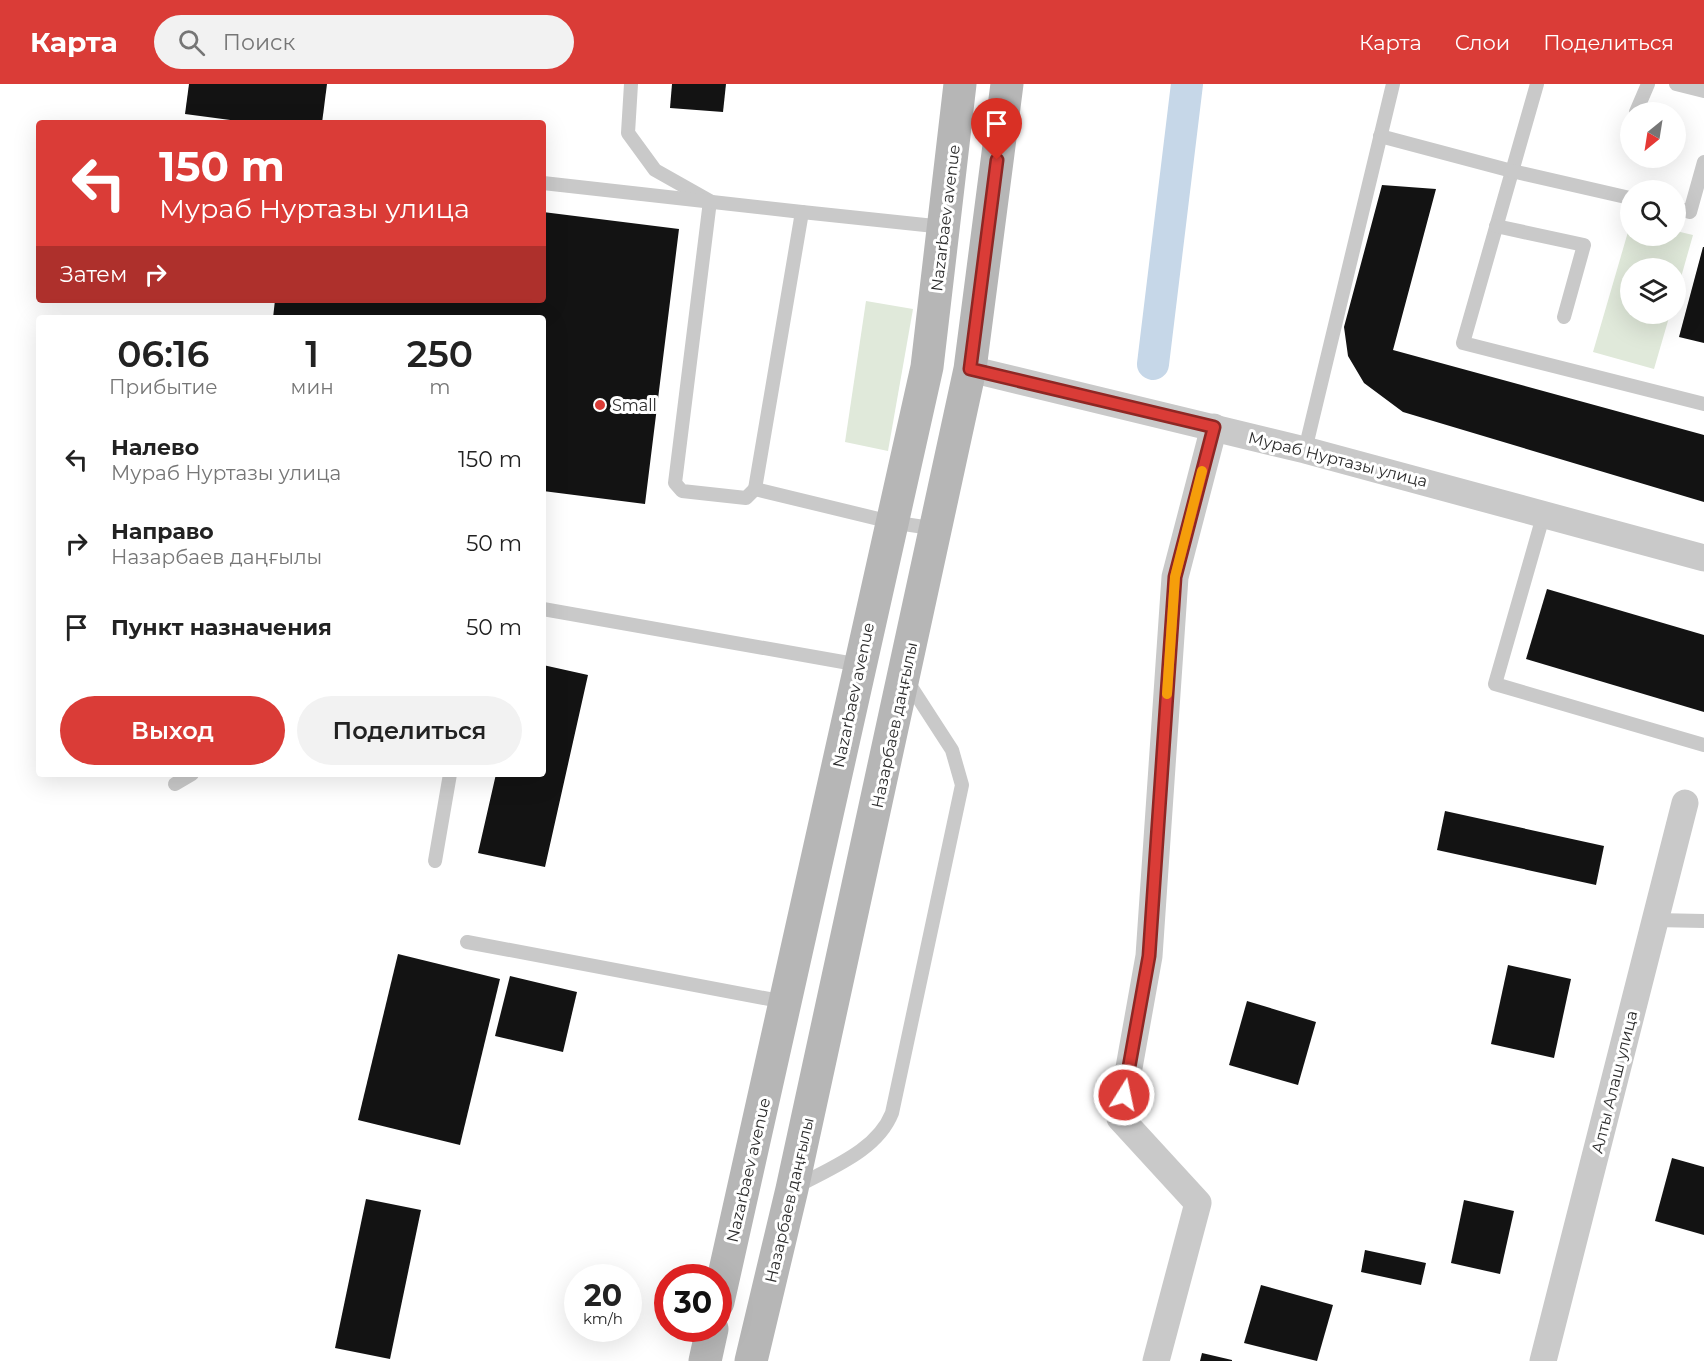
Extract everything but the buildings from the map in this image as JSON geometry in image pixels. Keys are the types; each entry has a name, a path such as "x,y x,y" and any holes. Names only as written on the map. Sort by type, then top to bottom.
{"main road":[{"name":"Nazarbaev avenue","path":"726,1264 927,367 960,84"},
{"name":"Назарбаев даңғылы","path":"751,1361 792,1189 905,677 970,369 1007,84"},
{"path":"860,665 905,677"},
{"path":"705,1361 709,1342"}],"street":[{"name":"Мураб Нуртазы улица","path":"970,369 1305,450 1704,558"},
{"path":"1156,1361 1198,1203 1120,1118 1149,956 1175,577 1214,427"},
{"name":"Алты Алаш улица","path":"1543,1361 1684,803"}],"lane":[{"path":"631,84 628,133 656,170 710,201"},
{"path":"1305,450 1393,84"},
{"path":"1537,84 1463,343 1704,404"},
{"path":"1640,102 1648,84"},
{"path":"1676,84 1704,91"},
{"path":"1380,136 1512,171 1620,196"},
{"path":"1686,211 1690,212 1704,162"},
{"path":"546,183 944,227"},
{"path":"710,201 675,483 682,491 746,498 755,489 802,212"},
{"path":"1496,226 1584,245 1564,317"},
{"path":"755,489 891,522 937,529"},
{"path":"1544,513 1496,684 1704,745"},
{"path":"546,610 860,665"},
{"path":"792,1189 862,1150 882,1132 892,1113 962,785 952,750 905,677"},
{"path":"175,784 187,777"},
{"path":"435,861 449,777"},
{"path":"1655,920 1704,921"},
{"path":"467,942 785,1002"}],"green space":[{"path":"1686,233 1693,235 1686,260 1620,258 1624,246 1686,246"},
{"path":"1620,259 1620,324 1667,324 1654,369 1593,352"},
{"path":"866,301 913,309 888,451 845,442"}],"waterway":[{"path":"1153,364 1187,84"}],"slow traffic":[{"path":"1167,694 1175,577 1202,471"}],"place":[{"name":"Small","path":"600,405"}],"route":[{"path":"997,160 970,369 1214,427 1175,577 1149,956 1124,1095"}]}
